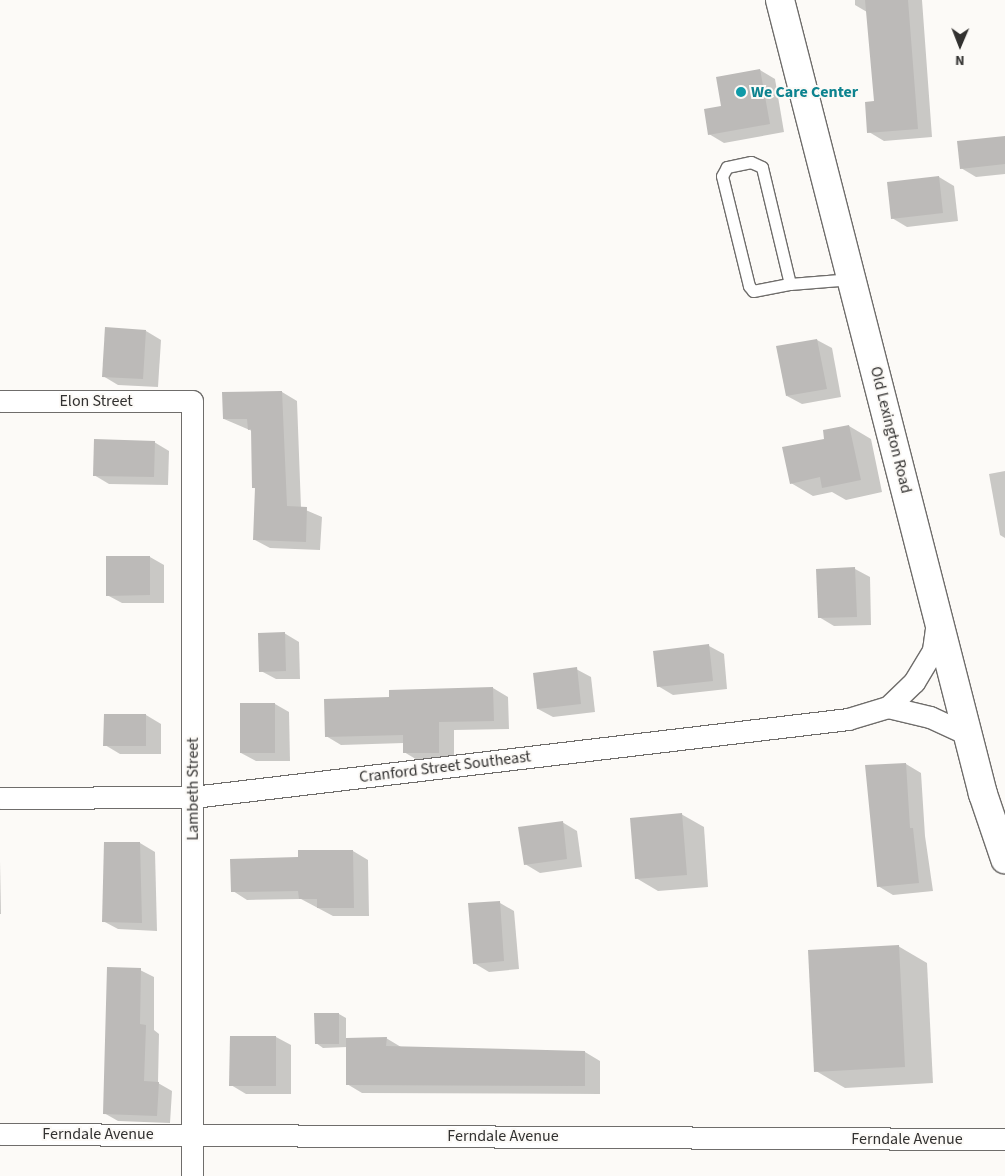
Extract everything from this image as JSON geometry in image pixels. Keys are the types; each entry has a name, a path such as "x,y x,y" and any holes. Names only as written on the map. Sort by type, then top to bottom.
{"street":[{"name":"Old Lexington Road","path":"780,0 983,794 1005,859"},
{"name":"Elon Street","path":"0,402 192,401"},
{"name":"Lambeth Street","path":"192,401 192,1176"},
{"name":"Cranford Street Southeast","path":"0,798 193,797 848,719 888,707 914,682 933,650 938,614"},
{"path":"888,707 930,717 969,735"},
{"name":"Ferndale Avenue","path":"0,1134 1005,1139"}],"lane":[{"path":"790,284 762,167 752,162 727,167 722,176 749,286 753,291 790,284 852,279"}],"building":[{"path":"865,0 908,0 918,129 867,133 865,102 874,101"},
{"name":"We Care Center","path":"760,69 770,124 708,135 704,109 721,106 716,77"},
{"path":"1005,136 1005,164 960,169 957,141"},
{"path":"939,176 943,213 891,219 887,182"},
{"path":"105,327 146,330 143,379 102,377"},
{"path":"817,339 827,389 786,396 776,346"},
{"path":"282,391 287,506 307,507 306,542 253,540 255,488 252,488 251,429 248,430 247,419 223,419 222,392"},
{"path":"849,425 861,480 822,488 820,477 790,484 782,447 824,439 823,430"},
{"path":"94,439 155,441 154,477 93,476"},
{"path":"106,556 150,556 150,595 106,596"},
{"path":"855,567 857,617 818,618 816,569"},
{"path":"285,632 286,671 259,672 258,633"},
{"path":"709,644 713,681 657,687 653,651"},
{"path":"577,667 581,704 537,709 533,673"},
{"path":"493,687 494,721 439,722 439,753 403,753 403,735 325,737 324,699 389,697 389,690"},
{"path":"240,703 275,703 275,753 240,753"},
{"path":"104,714 146,714 146,746 103,746"},
{"path":"906,763 910,828 913,828 919,883 877,887 865,765"},
{"path":"682,813 687,875 635,879 630,818"},
{"path":"563,821 567,859 524,865 518,827"},
{"path":"104,842 140,842 142,923 102,922"},
{"path":"298,850 353,850 354,908 317,908 317,899 299,899 298,891 231,892 230,859 298,857"},
{"path":"500,901 504,961 473,964 468,903"},
{"path":"899,945 905,1067 814,1072 808,950"},
{"path":"107,967 141,968 140,1024 146,1025 144,1081 159,1082 157,1116 103,1114"},
{"path":"314,1013 339,1013 339,1044 315,1044"},
{"path":"230,1036 276,1036 276,1086 229,1086"},
{"path":"387,1037 386,1046 585,1051 585,1086 346,1085 346,1038"}],"place":[{"name":"We Care Center","path":"741,92"}]}
